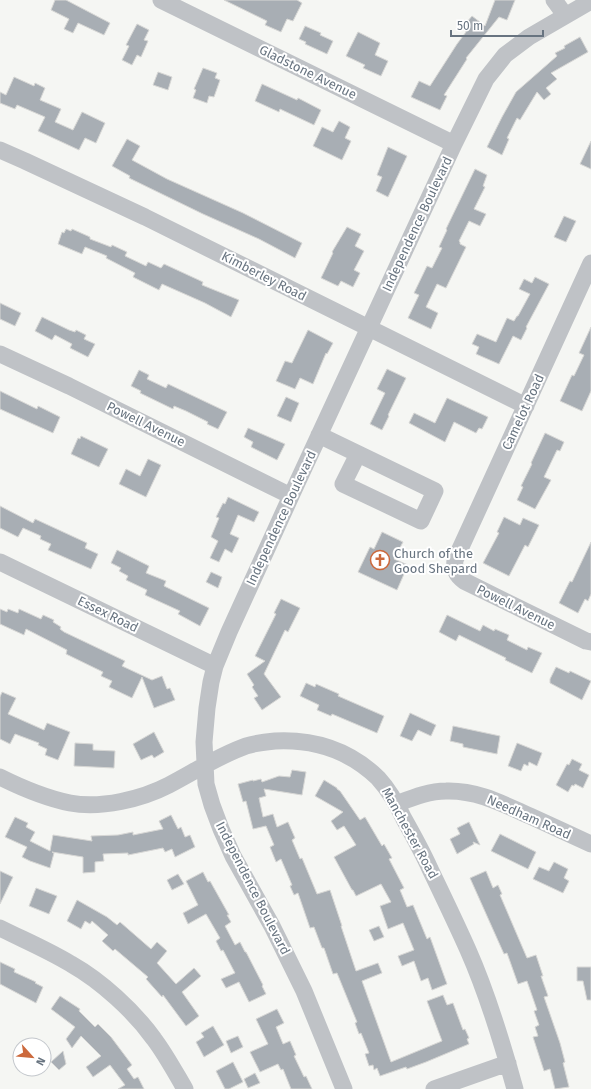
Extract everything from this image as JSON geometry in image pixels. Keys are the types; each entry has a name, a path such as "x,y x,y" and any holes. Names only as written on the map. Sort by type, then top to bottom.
{"street":[{"name":"Gladstone Avenue","path":"161,0 454,144"},
{"path":"554,0 565,15"},
{"name":"Independence Boulevard","path":"344,1089 304,991 272,926 233,856 221,829 206,784 204,742 210,682 215,666 291,496 454,144 486,79 505,56 529,36 591,1"},
{"name":"Kimberley Road","path":"0,150 145,217 526,406"},
{"name":"Camelot Road","path":"455,560 591,263"},
{"name":"Powell Avenue","path":"0,354 70,386 291,496"},
{"path":"319,435 435,491 421,521 343,484 358,454"},
{"name":"Powell Avenue","path":"455,560 454,570 457,576 464,581 586,641 591,642"},
{"name":"Essex Road","path":"0,562 215,666"},
{"name":"Manchester Road","path":"1,779 50,798 72,803 95,804 121,801 146,794 166,786 218,757 247,746 264,742 296,741 313,743 329,747 346,754 364,766 389,791 422,851 469,951 508,1063 515,1089"},
{"name":"Needham Road","path":"396,804 427,794 445,791 479,794 498,801 591,844"},
{"path":"0,928 72,964 110,993 154,1038 171,1064 184,1089"},
{"path":"434,1089 508,1063"}],"building":[{"path":"55,0 66,0 110,23 104,35 78,23 73,33 64,29 69,19 51,10"},
{"path":"224,0 297,0 302,3 293,21 287,19 281,32 265,25 267,21"},
{"path":"495,0 515,0 507,20 499,17 466,58 467,59 444,95 447,96 440,110 411,97 419,81 430,86 466,32 462,28 472,16 485,26"},
{"path":"137,24 149,30 144,40 148,41 141,57 137,55 132,65 122,60 129,46 126,45"},
{"path":"305,26 321,33 320,35 333,41 327,54 305,44 306,42 299,39"},
{"path":"358,32 380,43 375,55 388,61 381,76 363,68 365,65 346,56"},
{"path":"580,37 588,52 551,73 557,79 546,88 551,94 544,100 537,92 520,120 517,118 507,138 509,139 502,155 487,147 516,92 557,56 555,53"},
{"path":"203,68 217,73 215,78 220,80 214,97 209,96 207,103 193,98 196,90 194,89"},
{"path":"158,72 172,77 168,90 153,85"},
{"path":"14,77 34,86 35,83 45,88 40,100 61,109 55,122 73,130 82,112 105,123 96,143 85,138 79,150 38,131 45,117 17,105 15,109 0,103 0,92 6,95"},
{"path":"262,84 297,100 298,98 321,110 314,125 280,109 279,112 255,101"},
{"path":"339,121 350,127 345,138 351,141 342,160 313,146 322,127 333,132"},
{"path":"127,139 140,146 132,160 167,179 243,213 302,243 295,258 259,239 129,178 130,176 112,166"},
{"path":"591,141 591,169 580,164"},
{"path":"388,147 407,156 388,197 376,191 382,177 377,175"},
{"path":"475,169 487,175 483,186 485,187 474,209 486,214 480,226 469,221 459,241 460,244 466,247 446,288 437,284 426,307 438,313 431,329 408,318 419,295 414,293 427,266 432,268 442,248 439,247 447,230 446,229"},
{"path":"564,216 576,221 566,242 554,237"},
{"path":"347,227 361,234 355,246 364,251 354,270 360,273 353,287 341,281 338,286 321,278 333,253 332,252"},
{"path":"66,229 71,231 72,229 90,237 90,239 111,247 112,245 127,252 125,256 146,266 148,262 161,268 164,264 203,282 202,285 239,300 231,317 205,303 162,284 159,290 133,277 135,273 106,258 107,256 85,247 82,254 58,244 62,232 64,233"},
{"path":"535,277 549,284 526,327 527,328 521,340 513,336 499,364 476,354 479,347 472,344 477,334 496,342 507,318 514,321 530,294 519,289 524,279 532,283"},
{"path":"0,303 21,313 15,326 0,319"},
{"path":"42,317 69,330 75,332 76,330 86,335 84,339 95,344 88,357 70,348 72,344 55,335 52,340 35,331"},
{"path":"591,327 591,391 582,411 560,401 572,375 574,376 584,355 579,353"},
{"path":"308,330 333,343 327,354 326,353 313,384 300,378 295,389 276,381 285,361 292,363"},
{"path":"387,369 406,378 382,430 370,424 385,393 377,389"},
{"path":"139,370 149,375 147,379 166,388 168,384 227,412 218,429 186,411 174,406 173,409 140,393 141,391 131,386"},
{"path":"0,391 37,409 38,406 60,417 53,433 0,409"},
{"path":"286,397 299,403 291,422 277,416"},
{"path":"447,398 488,417 482,429 479,428 476,433 454,422 445,442 409,423 414,413 435,423"},
{"path":"248,428 285,444 277,460 251,447 253,442 244,437"},
{"path":"545,433 564,442 560,451 557,450 544,477 551,480 535,509 517,500 523,487 521,486"},
{"path":"81,436 108,449 99,467 71,454 78,438 80,439"},
{"path":"148,459 161,465 146,497 119,484 126,469 140,476"},
{"path":"228,497 259,512 254,522 238,515 230,534 239,538 232,553 225,549 219,562 210,558 218,541 211,537 219,518 216,517 223,503 225,504"},
{"path":"0,506 33,523 35,519 87,543 85,548 98,554 91,569 48,550 51,544 40,539 41,536 23,528 18,537 0,528"},
{"path":"504,517 520,525 523,518 539,525 528,547 525,545 509,576 483,563 499,533 497,532"},
{"name":"Church of the Good Shepard","path":"382,532 403,542 394,559 408,565 397,590 358,572 370,547 374,549"},
{"path":"591,542 591,594 588,601 585,599 578,613 559,603 570,581 572,582"},
{"path":"117,550 149,566 146,573 166,581 164,586 209,608 200,626 178,614 180,611 145,595 147,590 126,580 128,576 119,571 121,568 111,563"},
{"path":"211,572 222,577 218,588 206,582"},
{"path":"281,599 300,608 288,632 285,630 264,674 281,697 262,710 254,698 258,696 252,687 254,685 247,674 265,661 255,656 276,614 274,613"},
{"path":"0,609 7,612 8,609 18,613 19,609 41,619 43,615 54,620 53,622 61,627 60,629 64,632 125,661 122,666 152,680 162,676 167,689 170,688 175,700 154,708 142,677 132,698 109,687 112,681 101,676 103,672 66,654 67,650 26,629 24,635 0,624"},
{"path":"447,615 480,631 483,625 494,631 495,629 509,635 507,640 527,650 528,647 542,653 532,673 505,660 506,658 459,635 456,641 439,632"},
{"path":"556,667 569,673 570,671 591,681 582,700 550,683 550,679"},
{"path":"306,683 315,687 316,684 339,694 338,696 384,716 377,733 332,714 331,716 317,710 319,705 300,696"},
{"path":"2,692 16,698 8,714 44,730 47,723 70,732 58,760 45,755 47,749 38,745 39,743 15,734 10,744 0,739 0,697"},
{"path":"410,713 436,725 431,736 418,730 412,741 400,736"},
{"path":"453,726 500,736 497,754 463,747 463,744 450,741"},
{"path":"154,732 164,752 154,758 152,755 141,760 133,744"},
{"path":"75,743 93,744 93,750 115,751 114,768 74,766"},
{"path":"517,743 542,753 537,766 529,762 528,766 524,764 521,771 508,766"},
{"path":"572,759 582,764 579,770 589,775 583,788 575,784 574,786 572,785 568,792 556,785 567,764 569,765"},
{"path":"292,770 306,772 302,795 264,789 266,796 259,798 263,817 273,814 277,827 288,822 295,838 292,840 300,859 302,858 317,894 330,890 356,971 378,963 382,973 362,981 391,1062 442,1041 427,1001 443,995 447,1005 453,1003 463,1030 465,1029 469,1038 467,1039 469,1044 407,1069 406,1067 380,1076 377,1068 374,1070 373,1065 369,1066 365,1054 369,1053 361,1033 359,1034 355,1023 357,1022 337,973 333,974 324,948 322,948 314,927 310,928 298,893 294,895 290,886 292,885 281,859 276,862 270,847 274,845 266,826 253,829 246,801 243,802 238,784 261,779 262,782 279,776 290,777"},
{"path":"324,780 340,791 360,820 365,817 382,846 384,844 392,858 389,859 404,888 400,890 407,907 413,905 427,939 430,937 447,984 432,990 428,978 421,981 414,961 402,966 398,956 414,950 403,923 388,929 380,906 391,902 381,884 356,896 352,890 334,857 356,845 344,826 337,830 331,821 343,812 315,796"},
{"path":"171,815 178,829 181,827 185,837 190,835 195,847 175,857 172,849 165,852 163,848 128,855 128,853 103,854 104,861 95,862 95,872 83,873 83,857 52,852 54,853 50,868 30,861 22,857 27,847 5,837 15,817 28,823 26,827 35,832 30,841 50,851 53,835 92,841 91,836 118,835 133,832 133,835 163,829 159,821"},
{"path":"469,822 480,845 473,842 474,844 457,854 450,839 460,834 457,828"},
{"path":"500,834 536,852 528,869 491,851"},
{"path":"554,862 568,869 564,878 569,881 563,893 533,879 539,867 549,871"},
{"path":"0,871 13,877 0,904"},
{"path":"486,871 493,888 498,885 502,894 500,895 527,958 536,955 548,996 544,997 560,1043 569,1087 555,1089 550,1069 544,1071 533,1037 538,1036 535,1027 539,1025 534,1011 537,1010 527,981 518,984 507,953 504,954 470,878"},
{"path":"203,872 208,882 210,881 229,915 227,915 231,922 225,926 235,945 240,942 263,985 262,986 266,994 249,1002 239,982 226,988 221,979 235,973 223,950 221,951 216,941 220,938 206,914 188,924 183,913 198,905 186,881"},
{"path":"178,874 184,884 172,890 167,880"},
{"path":"36,888 57,896 49,914 29,906"},
{"path":"77,900 107,917 117,925 120,922 151,949 157,942 167,951 157,963 176,984 194,968 201,976 182,992 199,1016 186,1026 163,995 162,997 146,979 148,977 115,949 113,951 102,941 108,935 92,921 90,924 85,921 81,929 67,921"},
{"path":"379,926 384,937 374,941 369,930"},
{"path":"0,962 15,969 14,972 36,982 35,983 43,987 36,1003 0,984"},
{"path":"577,967 591,967 591,1000 587,1000 583,981 577,981"},
{"path":"60,996 80,1009 79,1011 95,1027 98,1024 111,1037 132,1065 127,1069 134,1079 138,1077 144,1089 118,1089 125,1085 110,1065 93,1077 86,1067 101,1056 81,1036 72,1048 66,1039 75,1027 51,1009"},
{"path":"277,1009 284,1023 276,1027 283,1044 290,1041 296,1055 294,1056 304,1077 306,1076 312,1089 291,1089 283,1069 281,1070 278,1064 260,1072 250,1052 268,1044 256,1019"},
{"path":"213,1026 224,1045 204,1057 196,1042 204,1037 201,1033"},
{"path":"238,1036 243,1047 231,1053 226,1041"},
{"path":"63,1051 66,1064 59,1070 52,1061"},
{"path":"233,1062 243,1082 229,1089 225,1089 216,1071"},
{"path":"255,1073 260,1083 248,1088 244,1079"}],"place":[{"name":"Church of the Good Shepard","path":"380,560"}]}
